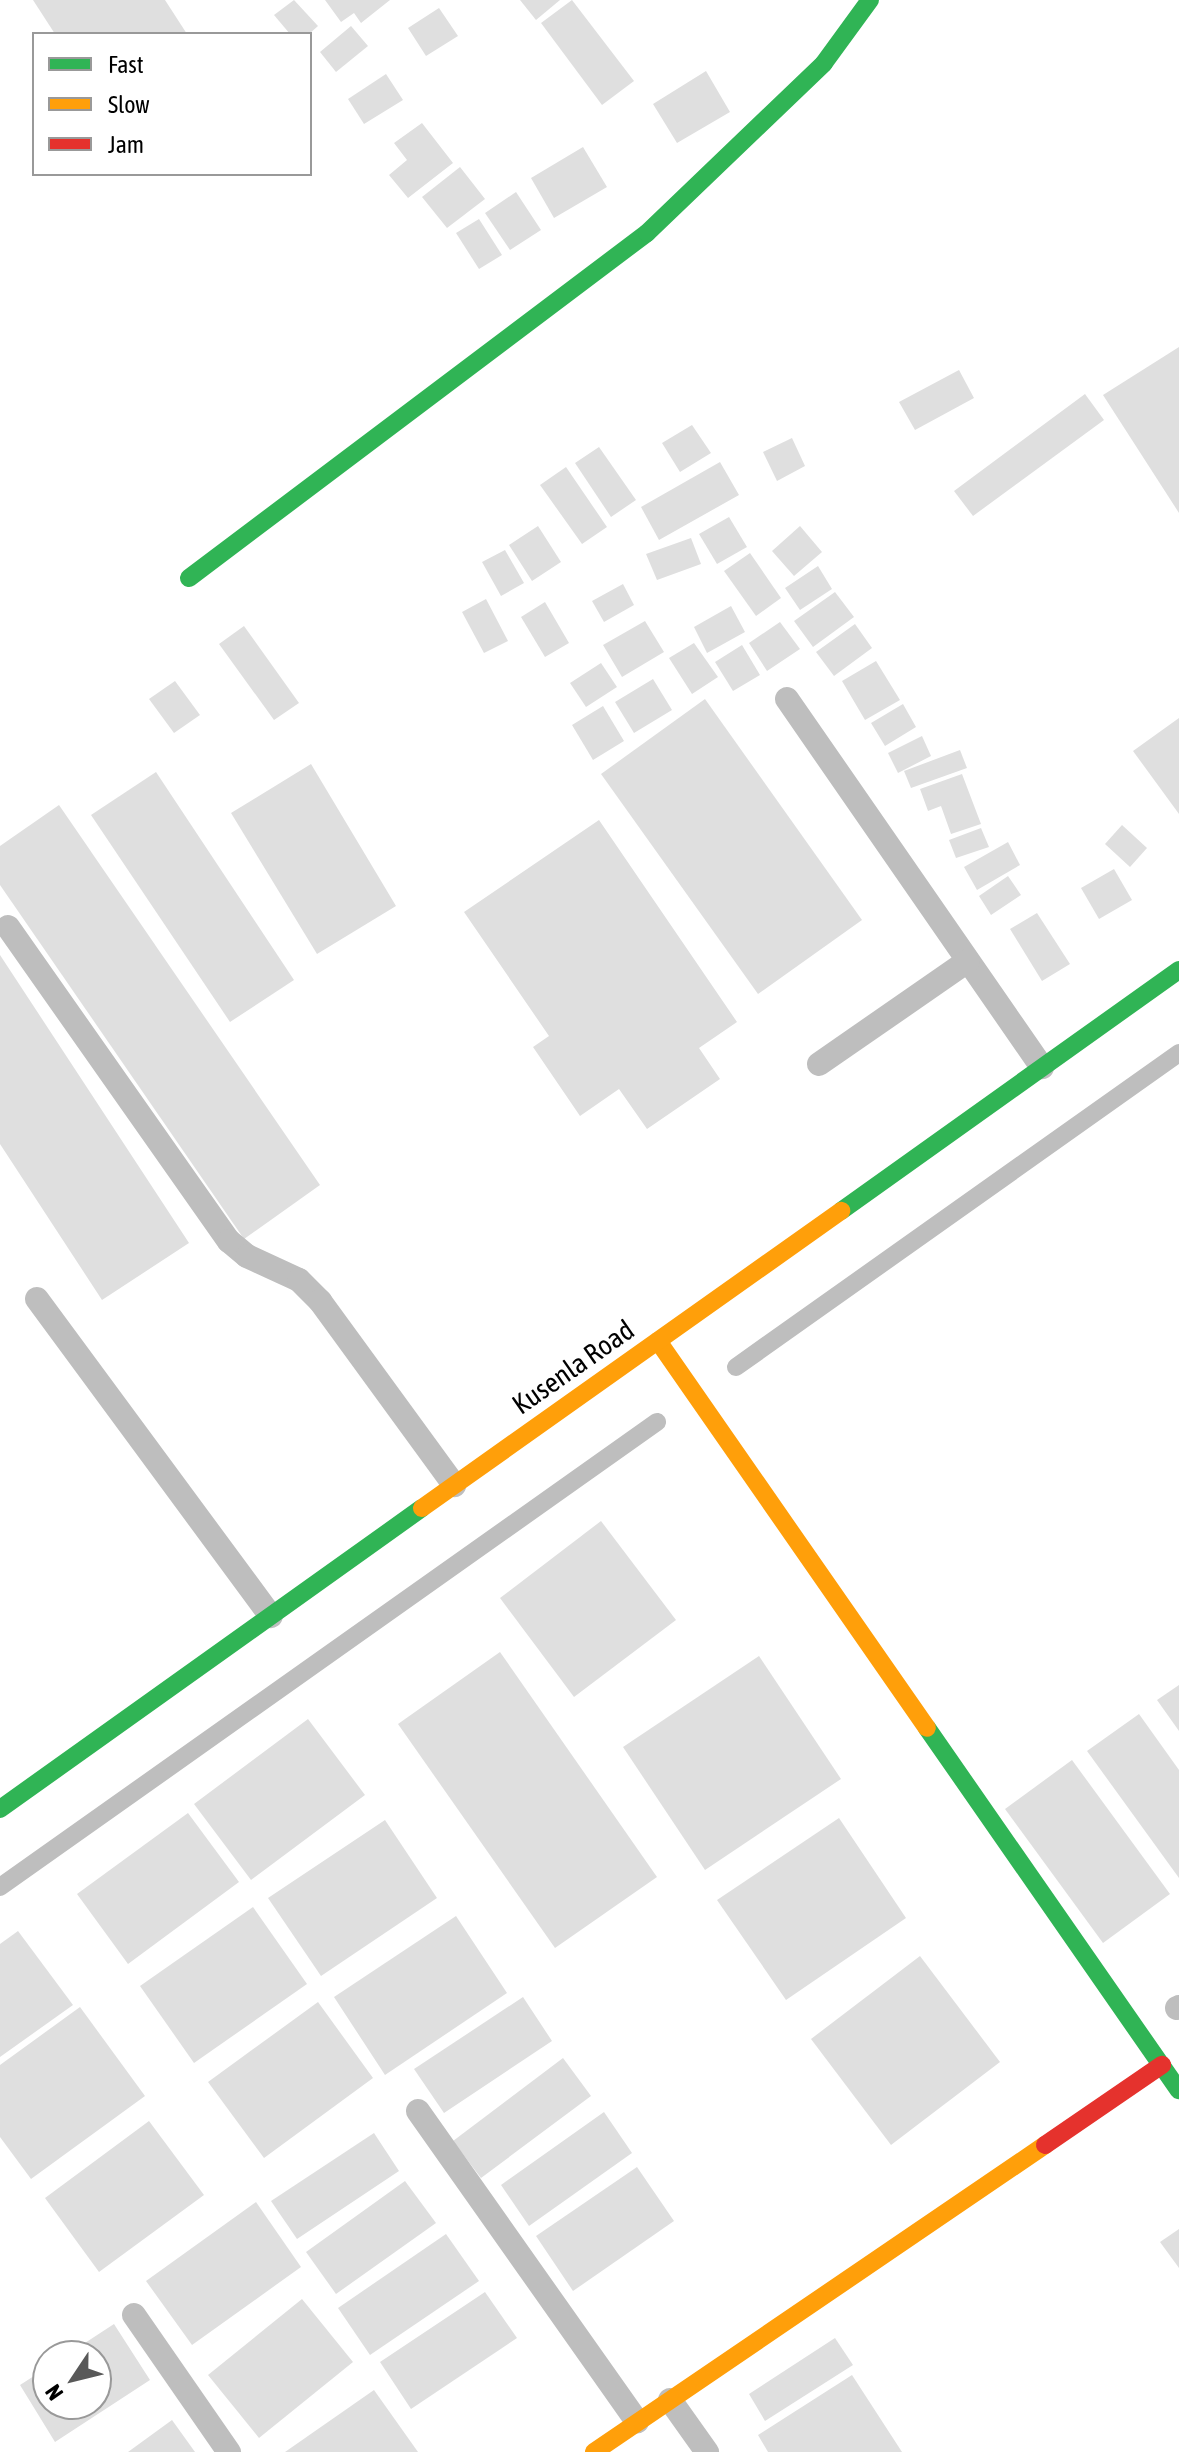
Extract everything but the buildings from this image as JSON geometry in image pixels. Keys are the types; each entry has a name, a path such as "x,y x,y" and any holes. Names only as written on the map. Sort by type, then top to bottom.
{"street":[{"path":"189,578 647,233 824,63 870,0"},
{"name":"Kusenla Road","path":"0,1809 1179,970"},
{"path":"658,1341 1179,2090"},
{"path":"594,2452 1162,2065"}],"lane":[{"path":"787,699 1042,1067"},
{"path":"8,927 229,1241 247,1256 299,1280 320,1301 454,1485"},
{"path":"819,1064 968,961"},
{"path":"37,1299 271,1616"},
{"path":"418,2111 637,2422"},
{"path":"134,2315 229,2452"},
{"path":"670,2400 707,2452"}],"waterway":[{"path":"736,1367 1179,1053"},
{"path":"0,1887 657,1422"}],"traffic: fast":[{"path":"189,578 647,233 824,63 870,0"},
{"path":"841,1211 1179,970"},
{"path":"0,1809 422,1508"},
{"path":"927,1728 1179,2090"}],"traffic: slow":[{"path":"422,1508 841,1211"},
{"path":"658,1341 927,1728"},
{"path":"594,2452 1045,2145"}],"traffic: jam":[{"path":"1045,2145 1162,2065"}]}
